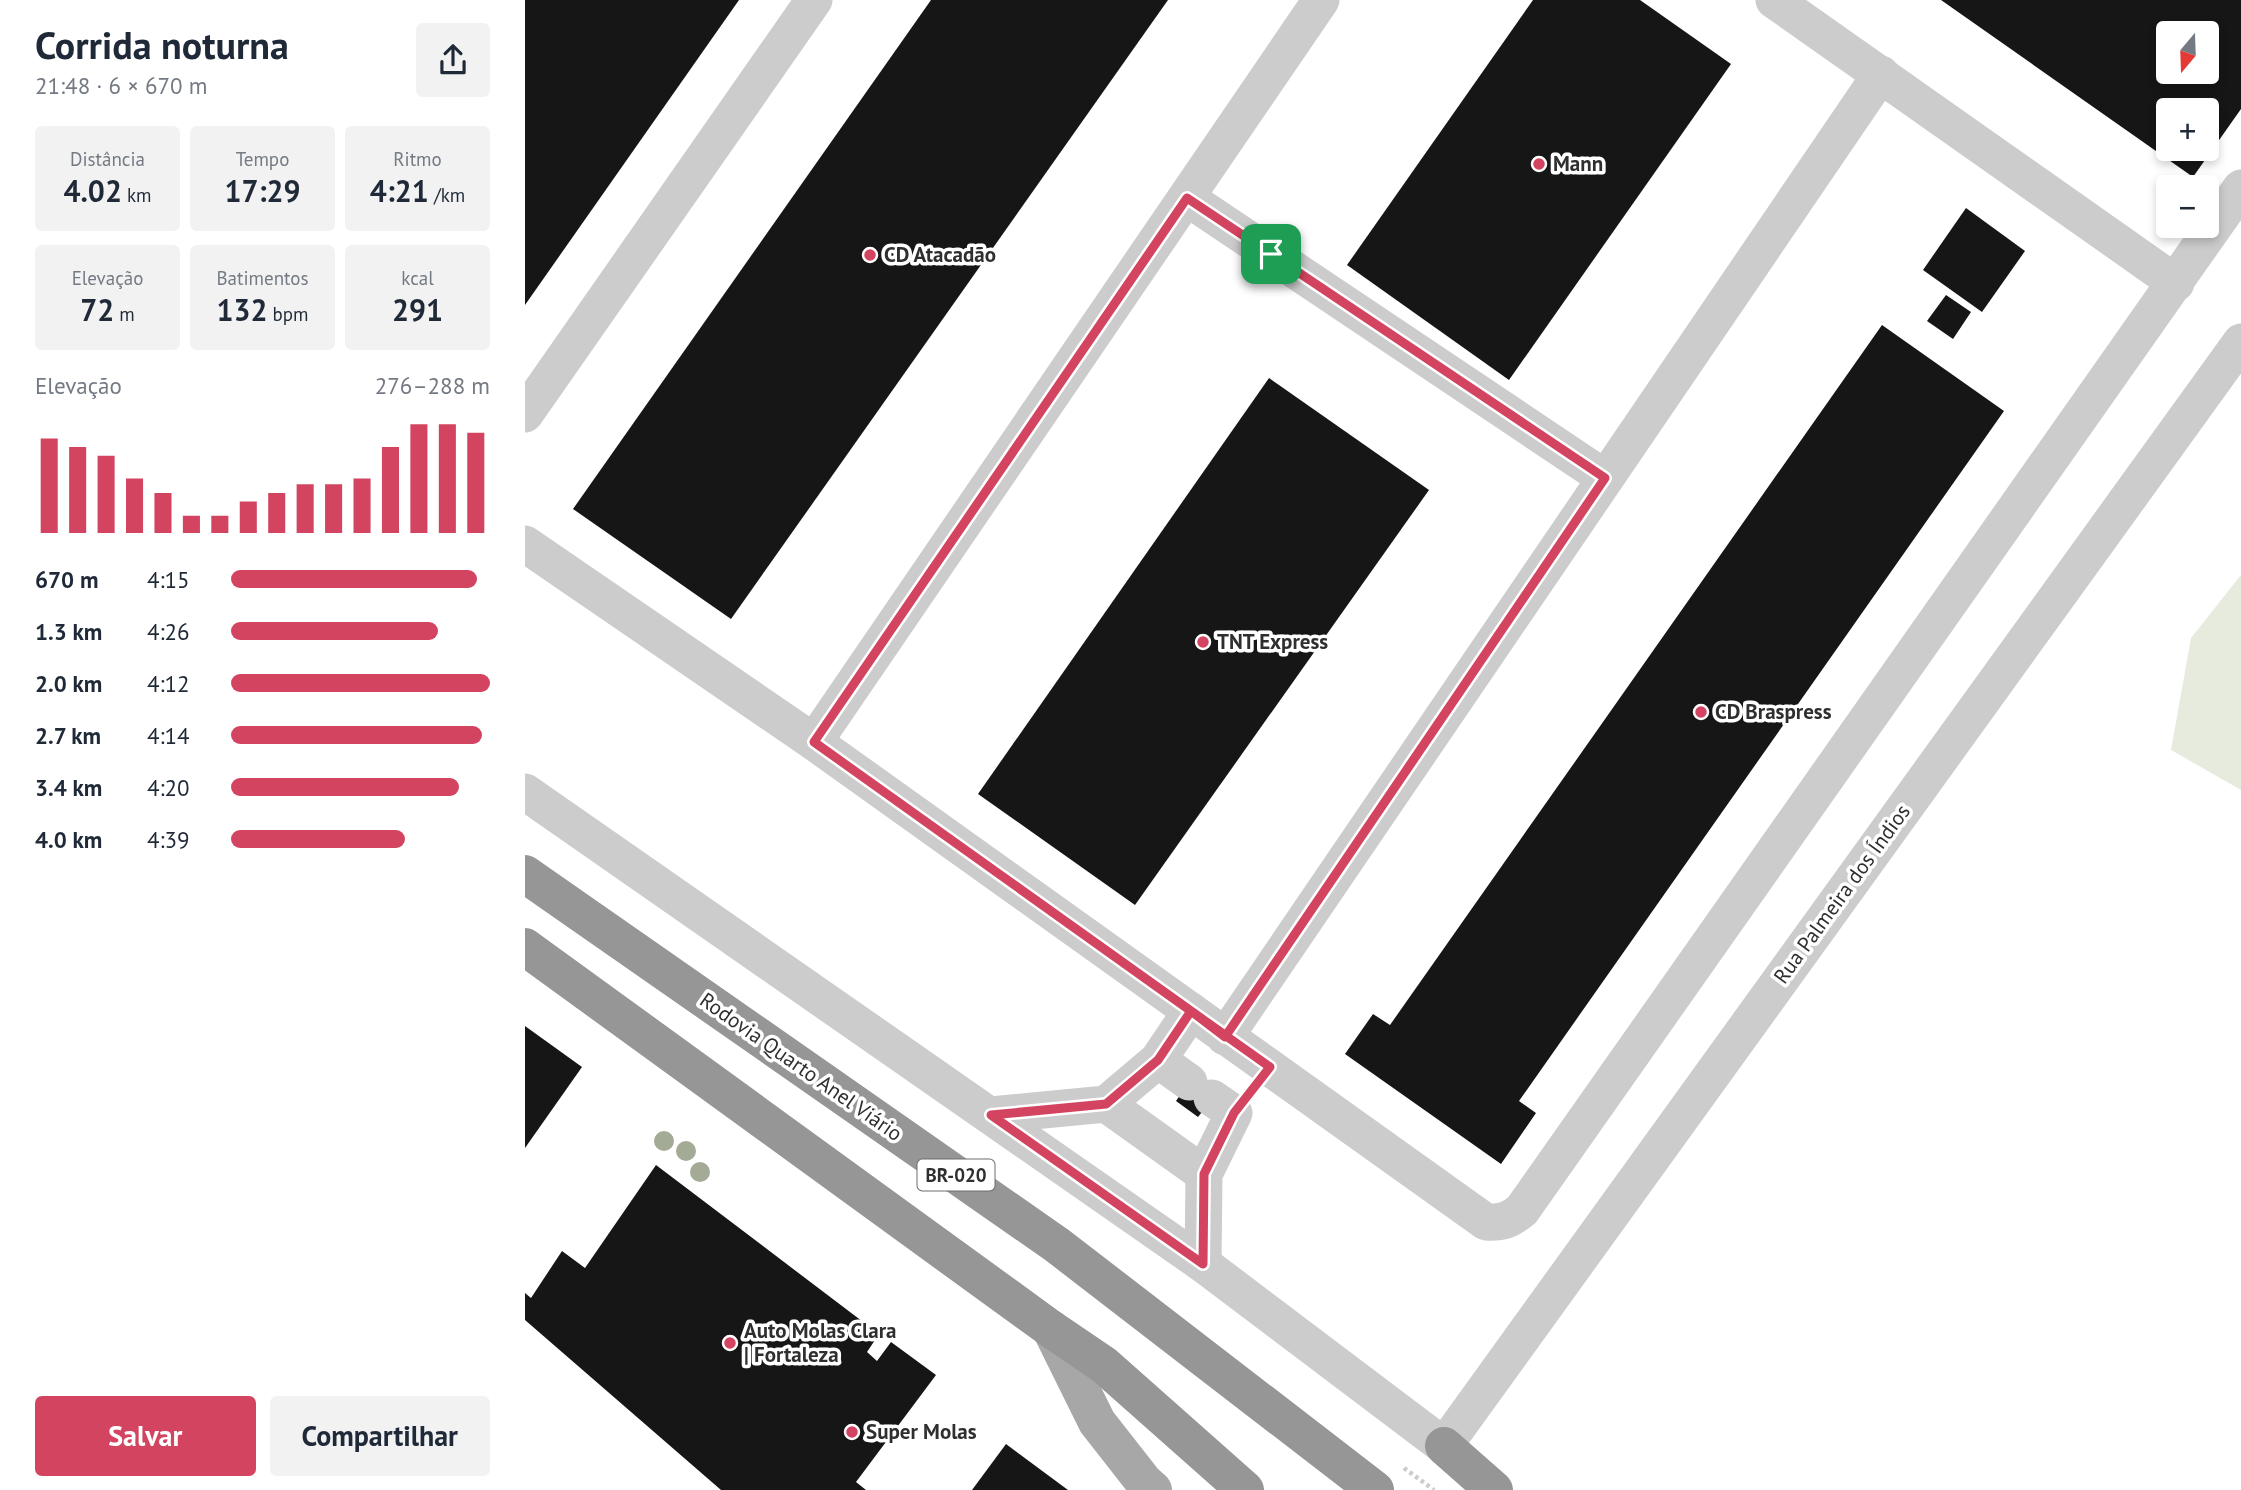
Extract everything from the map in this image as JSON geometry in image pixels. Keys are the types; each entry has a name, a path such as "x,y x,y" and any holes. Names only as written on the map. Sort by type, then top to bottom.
{"highway":[{"name":"Rodovia Quarto Anel Viário","path":"525,874 1057,1245 1375,1490"},
{"path":"525,947 1104,1365 1245,1490"},
{"path":"1444,1446 1494,1490"}],"main road":[{"path":"1051,1329 1097,1422 1153,1490"}],"street":[{"path":"525,414 814,0"},
{"path":"814,742 1321,0"},
{"path":"1774,0 2176,283"},
{"path":"1225,1037 1881,74"},
{"path":"525,544 814,742 1486,1222 1499,1223 1510,1220 1523,1210 2241,188"},
{"path":"1187,198 1605,478"},
{"name":"Rua Palmeira dos Índios","path":"1444,1446 2241,342"},
{"path":"525,792 1203,1264 1444,1446"},
{"path":"991,1115 1106,1104 1158,1060 1191,1011"},
{"path":"1158,1060 1212,1097"},
{"path":"1212,1097 1270,1067"},
{"path":"1203,1264 1204,1174 1212,1097"},
{"path":"1106,1104 1204,1174"}],"shaded area":[{"path":"2241,575 2241,790 2171,750 2191,638"}],"building":[{"path":"525,0 739,0 525,305"},
{"name":"CD Atacadão","path":"931,0 1168,0 731,619 573,509"},
{"name":"Mann","path":"1533,0 1640,0 1731,64 1509,380 1347,265"},
{"path":"1941,0 2241,0 2241,109 2219,140 2219,98 2156,98 2156,151"},
{"path":"2170,161 2204,161 2194,175 2190,175"},
{"path":"1966,208 2025,251 1982,312 1923,270"},
{"path":"1946,295 1971,312 1953,339 1927,321"},
{"name":"CD Braspress","path":"1882,325 2004,411 1519,1101 1536,1113 1501,1164 1345,1054 1373,1014 1390,1025"},
{"name":"TNT Express","path":"1269,378 1429,490 1135,905 978,794"},
{"path":"525,1026 582,1067 525,1148"},
{"path":"1189,1082 1213,1098 1198,1117 1176,1101"},
{"name":"Auto Molas Clara | Fortaleza","path":"656,1165 879,1334 867,1352 877,1361 891,1342 936,1375 856,1482 866,1490 721,1490 525,1320 525,1293 531,1298 562,1251 585,1268"},
{"path":"1006,1444 1068,1490 972,1490"}],"place":[{"name":"Mann","path":"1539,164"},
{"name":"CD Atacadão","path":"870,255"},
{"name":"TNT Express","path":"1203,642"},
{"name":"CD Braspress","path":"1701,712"},
{"name":"Auto Molas Clara | Fortaleza","path":"730,1343"},
{"name":"Super Molas","path":"852,1432"}],"route":[{"path":"1271,254 1187,198 814,742 1191,1011 1225,1037 1270,1067 1234,1113 1204,1174 1203,1264 991,1115 1106,1104 1158,1060 1191,1011 1225,1037 1605,478 1271,254"}]}
